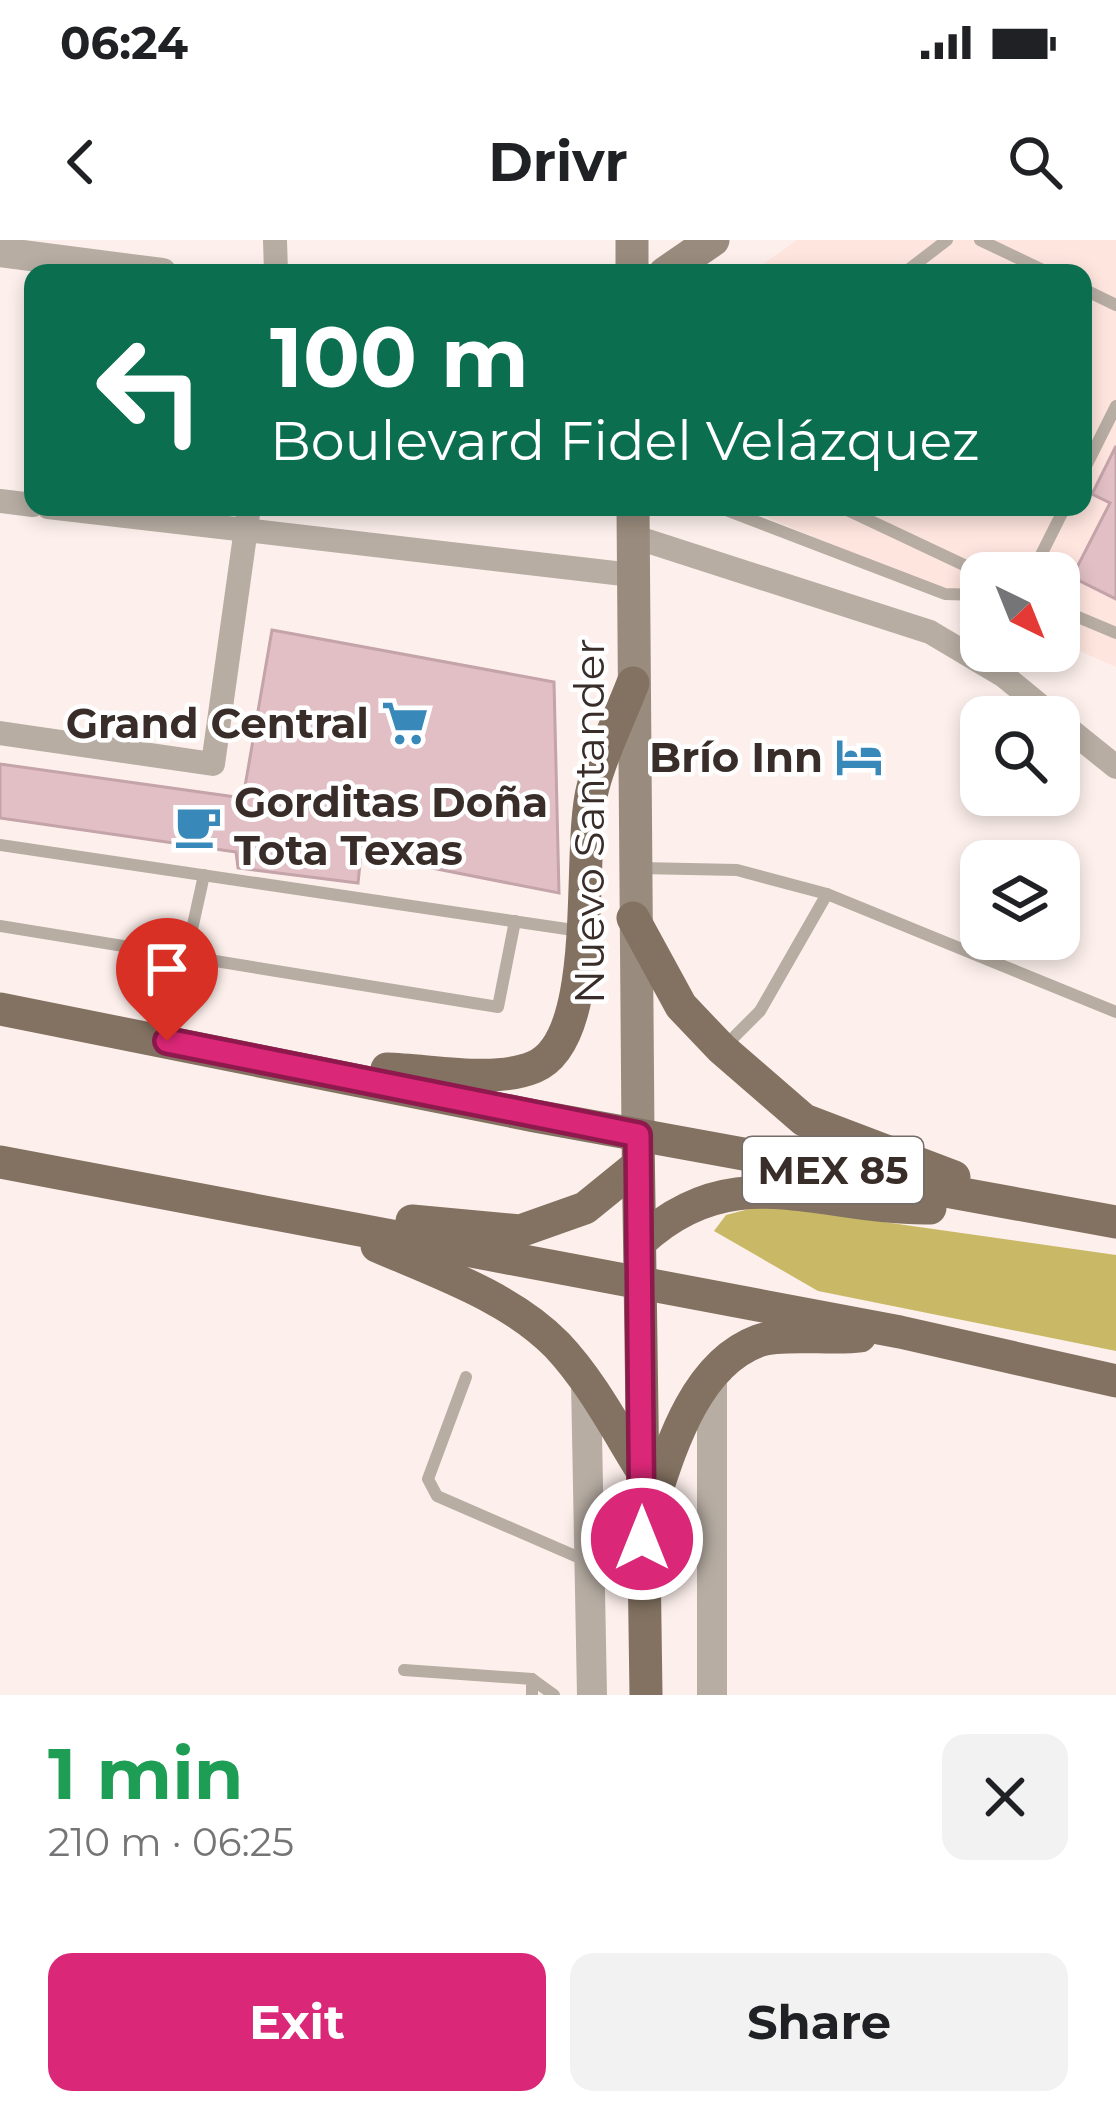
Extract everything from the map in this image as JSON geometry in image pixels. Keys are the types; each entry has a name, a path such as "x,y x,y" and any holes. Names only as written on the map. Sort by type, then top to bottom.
{"main road":[{"path":"678,264 713,240"},
{"path":"715,264 735,240"},
{"name":"Nuevo Santander","path":"633,522 638,1150"},
{"path":"309,1068 507,1073 536,1067 556,1052 568,1032 592,789 633,683"},
{"path":"633,918 681,1006 722,1049 804,1120 1028,1206"},
{"name":"MEX 85","path":"0,1009 309,1068 638,1150 1116,1222"},
{"path":"320,1221 428,1221 520,1231 585,1208 638,1150"},
{"path":"638,1150 646,1695"},
{"path":"0,1162 900,1331 1100,1377"},
{"path":"640,1242 668,1216 715,1196 753,1190 919,1208 1028,1206"},
{"path":"320,1221 490,1298 554,1342 586,1381 641,1470"},
{"path":"642,1539 674,1436 712,1377 761,1339 829,1340 900,1331"}],"street":[{"path":"0,252 93,264"},
{"path":"114,516 632,575"},
{"path":"0,733 214,764 248,516"},
{"path":"633,522 930,632 1029,696"},
{"path":"1080,738 1116,767"},
{"path":"712,1377 712,1695"},
{"path":"1100,1377 1116,1395"},
{"path":"586,1381 592,1695"}],"lane":[{"path":"916,264 947,240"},
{"path":"980,240 1030,264"},
{"path":"1092,454 1116,406"},
{"path":"741,516 945,594 960,594"},
{"path":"860,516 960,564"},
{"path":"1042,552 1060,516"},
{"path":"1080,618 1116,633"},
{"path":"0,845 581,931"},
{"path":"633,868 737,870 827,895 1116,1012"},
{"path":"167,1041 204,875"},
{"path":"722,1049 760,1011 827,895"},
{"path":"0,926 498,1007 515,921"},
{"path":"466,1377 429,1488 643,1585"},
{"path":"404,1670 532,1679 554,1695"},
{"path":"532,1679 532,1695"}],"shaded area":[{"path":"797,240 1116,240 1116,667 1080,651 1080,552 960,552 960,600 765,516 1092,516 1092,264 763,264"},
{"path":"764,1205 1116,1255 1116,1351 818,1291 714,1231 726,1215"}],"building":[{"path":"1116,446 1116,599 1080,581 1080,561 1110,503 1092,494"},
{"name":"Grand Central","path":"272,630 554,682 559,893 361,854 358,883 238,868 236,852 0,818 0,764 243,798"}],"place":[{"name":"Grand Central","path":"405,723"},
{"name":"Brío Inn","path":"859,757"},
{"name":"Gorditas Doña Tota Texas","path":"198,826"}],"route":[{"path":"167,1041 638,1135 642,1539"}]}
